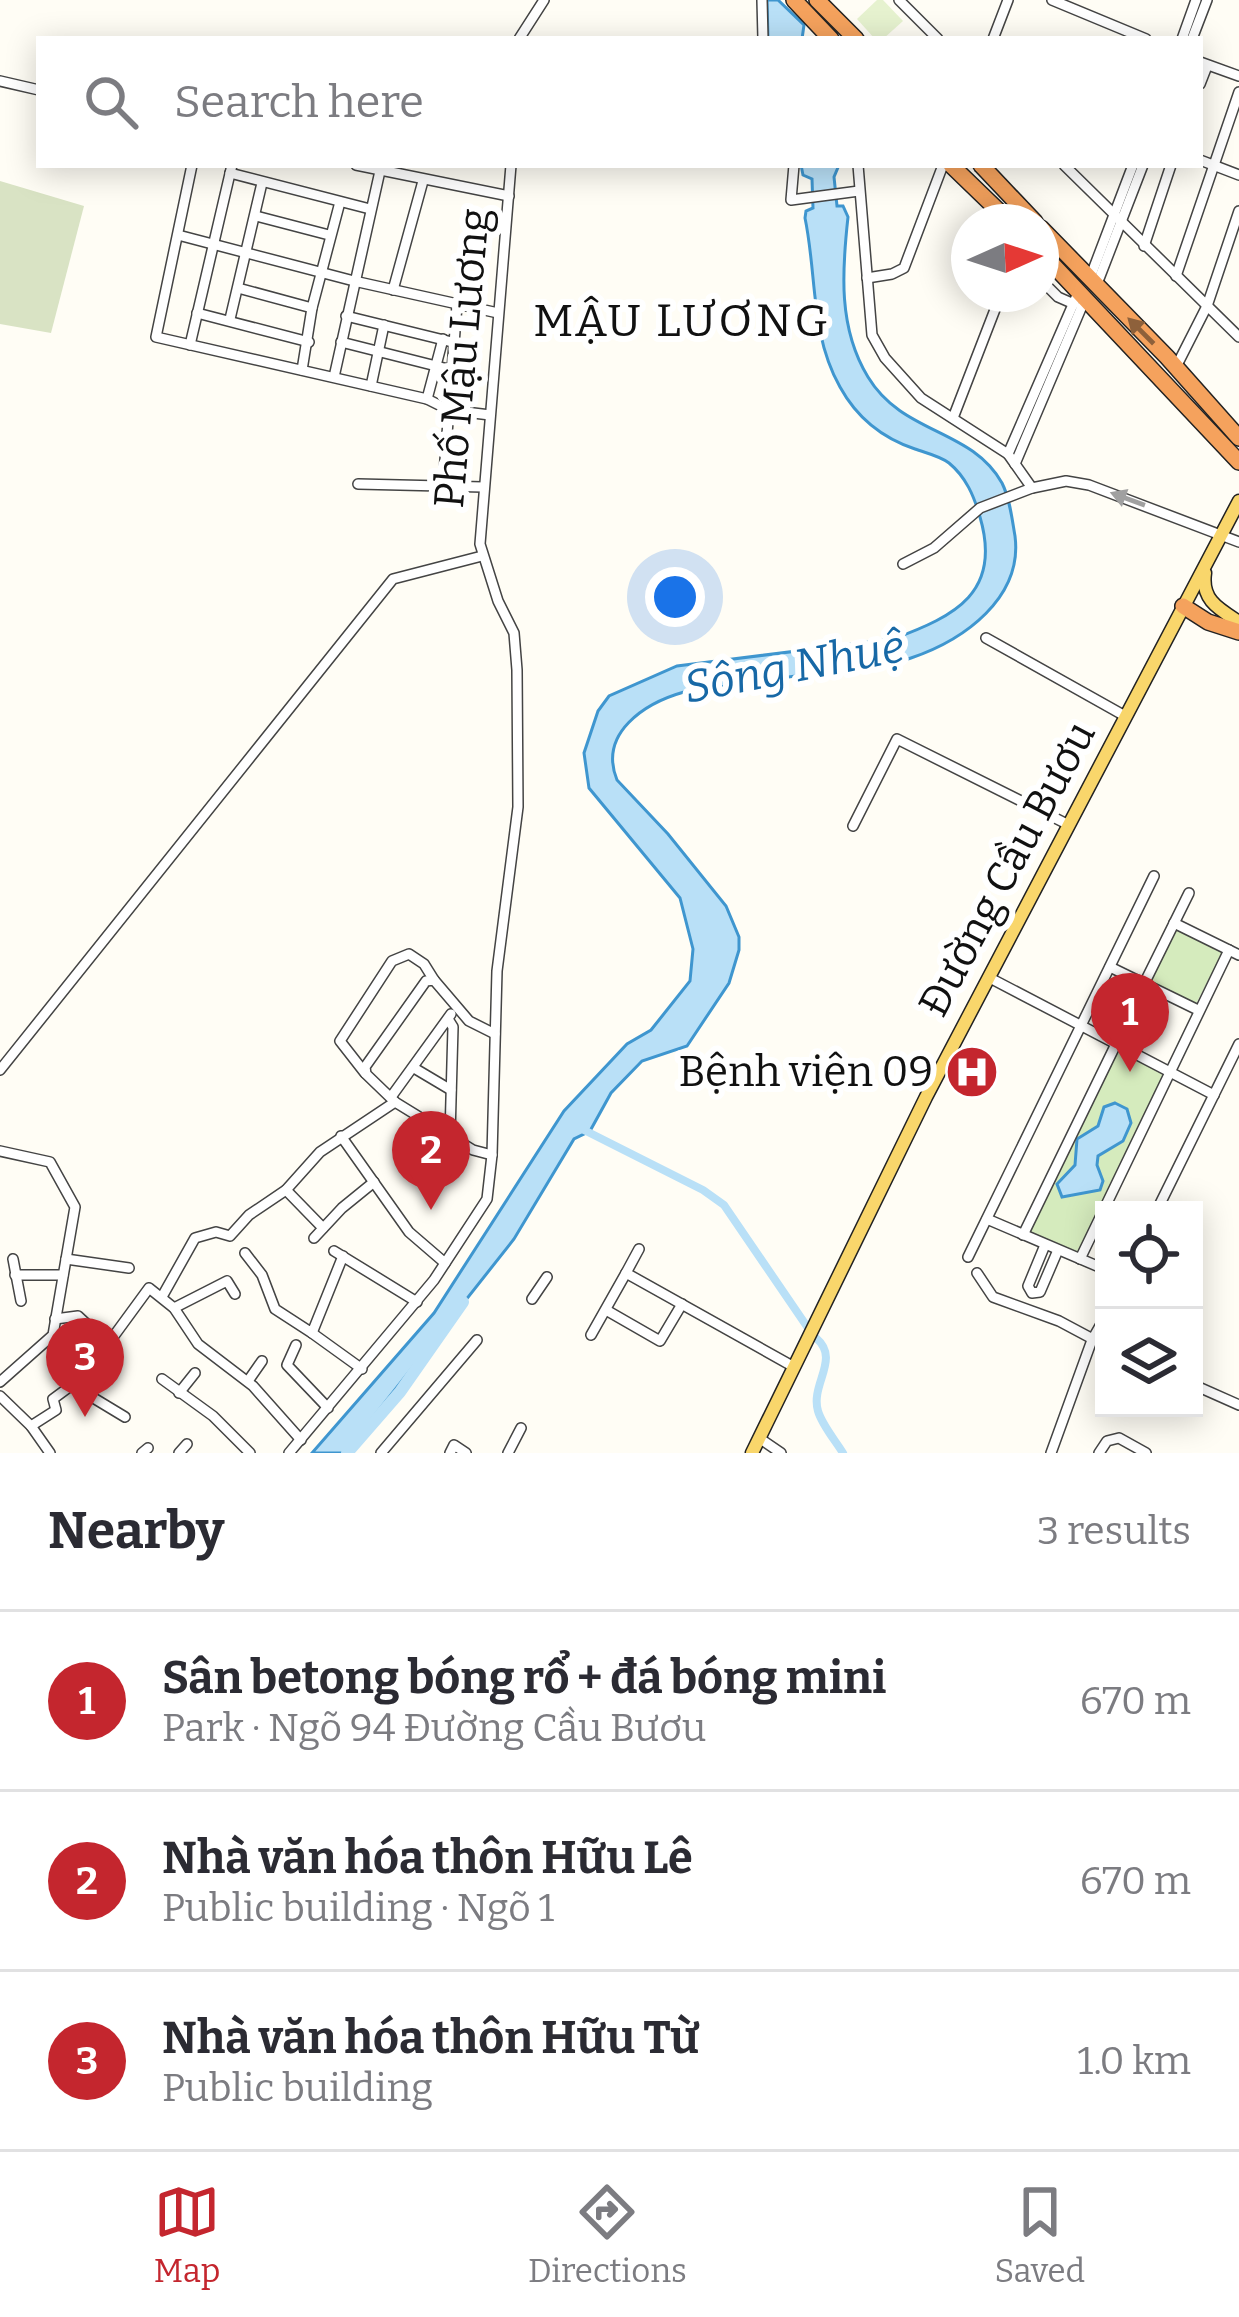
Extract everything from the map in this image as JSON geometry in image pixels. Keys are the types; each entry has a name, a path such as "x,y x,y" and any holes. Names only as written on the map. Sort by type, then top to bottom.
{"highway":[{"path":"794,0 828,36"},
{"path":"817,1 853,36"},
{"path":"950,168 990,204"},
{"path":"984,168 1018,204"},
{"path":"1059,253 1239,462"},
{"path":"1059,268 1176,367 1239,438"},
{"path":"1183,606 1208,622 1239,632"}],"main road":[{"name":"Đường Cầu Bươu","path":"752,1453 988,977 1239,501"},
{"path":"1206,563 1206,595 1239,622"}],"street":[{"path":"520,36 544,0"},
{"path":"762,0 763,36"},
{"path":"899,0 935,36"},
{"path":"994,36 1008,0"},
{"path":"1052,0 1139,36"},
{"path":"1182,36 1198,2"},
{"path":"1192,36 1198,2"},
{"path":"1203,64 1239,76"},
{"path":"0,81 36,89"},
{"path":"1176,277 1239,92"},
{"path":"1203,161 1239,175"},
{"path":"191,168 156,338 427,399 448,410 490,415"},
{"path":"368,168 509,196"},
{"name":"Phố Mậu Lương","path":"482,556 483,487 511,168"},
{"path":"794,168 791,200 859,191"},
{"path":"858,168 872,335 885,358 921,398 1011,459 1032,488"},
{"path":"867,278 904,268 946,168"},
{"path":"1067,168 1239,337"},
{"path":"1118,218 1132,168"},
{"path":"1011,459 1142,168"},
{"path":"1144,246 1170,168"},
{"path":"190,345 231,169 262,183 370,209"},
{"path":"334,377 380,171"},
{"path":"393,290 424,182"},
{"path":"230,319 262,183"},
{"path":"302,370 312,308 340,202"},
{"path":"1176,367 1207,306 1239,211"},
{"path":"256,216 329,235"},
{"path":"178,235 498,313"},
{"path":"238,287 312,308"},
{"path":"1059,297 1086,290"},
{"path":"427,399 458,305"},
{"path":"953,418 994,312"},
{"path":"197,313 309,342"},
{"path":"346,316 447,341"},
{"path":"371,386 384,325"},
{"path":"443,486 452,370 447,341"},
{"path":"341,342 452,370"},
{"path":"903,564 934,548 980,508 1066,481 1089,485 1239,542"},
{"path":"358,484 483,487"},
{"path":"0,1070 393,579 482,556 514,633 518,670 518,807 497,971 487,1199 417,1302 289,1453"},
{"path":"986,638 1125,716"},
{"path":"853,826 897,739 1067,824"},
{"path":"968,1257 1154,876"},
{"path":"1144,984 1189,893"},
{"path":"1080,1258 1198,1010 1234,953 1174,922"},
{"path":"492,1155 473,1150 393,1099 340,1041 392,961 409,954 424,964 455,1007 476,1026 495,1034"},
{"path":"1110,967 1198,1010"},
{"path":"988,977 1214,1095"},
{"path":"366,1074 367,1064 426,981 434,980"},
{"path":"163,1295 195,1238 216,1232 230,1236 249,1215 286,1190 340,1136 393,1099 455,1007"},
{"path":"448,1019 453,1027 450,1135"},
{"path":"1023,1235 1116,1044"},
{"path":"1161,1201 1239,1044"},
{"path":"414,1068 451,1090"},
{"path":"340,1136 409,1232 445,1263"},
{"path":"0,1151 50,1162 75,1207 52,1335 0,1382"},
{"path":"314,1238 374,1182"},
{"path":"286,1190 323,1228"},
{"path":"987,1219 1095,1265"},
{"path":"1032,1293 1028,1286 1046,1245"},
{"path":"591,1335 639,1250"},
{"path":"1032,1293 1040,1292 1058,1250"},
{"path":"245,1253 262,1275 275,1309 362,1369"},
{"path":"312,1333 338,1254 417,1302"},
{"path":"13,1259 21,1301"},
{"path":"66,1259 129,1268"},
{"path":"626,1273 794,1367"},
{"path":"977,1273 993,1297 1095,1341"},
{"path":"15,1274 64,1275"},
{"path":"532,1299 548,1277"},
{"path":"174,1308 226,1281 235,1294"},
{"path":"55,1319 78,1316 108,1345 149,1288 163,1295 198,1344 248,1381 301,1440"},
{"path":"1026,1309 1032,1293"},
{"path":"606,1310 660,1341 682,1304"},
{"path":"52,1335 99,1383"},
{"path":"1051,1453 1095,1335"},
{"path":"381,1453 477,1340"},
{"path":"296,1345 287,1365 328,1408"},
{"path":"248,1381 262,1361"},
{"path":"178,1393 195,1373"},
{"path":"162,1378 213,1416 250,1453"},
{"path":"32,1426 56,1410 52,1400 72,1385 124,1417"},
{"path":"1203,1389 1239,1405"},
{"path":"0,1396 32,1426 50,1453"},
{"path":"508,1453 521,1428"},
{"path":"759,1438 782,1453"},
{"path":"1099,1453 1107,1442 1119,1438 1146,1453"},
{"path":"450,1453 454,1445 466,1453"}],"green space":[{"path":"883,0 903,21 886,36 872,36 857,19"},
{"path":"0,181 84,206 51,333 0,324"},
{"path":"1176,928 1223,951 1196,1004 1149,981"},
{"path":"1117,1050 1165,1073 1105,1201 1095,1201 1095,1221 1079,1255 1028,1232"}],"water":[{"path":"767,0 778,0 804,25 802,36 768,36"},
{"path":"802,168 838,168 837,206 843,206 848,217 847,319 868,377 899,410 973,451 1002,483 1015,536 1010,579 1000,597 969,628 911,658 684,692 654,704 629,722 614,748 617,780 726,906 739,937 729,983 687,1046 642,1061 611,1093 590,1131 574,1139 514,1239 345,1453 312,1453 434,1313 564,1111 627,1044 651,1030 690,981 693,949 680,898 589,788 584,753 598,711 609,696 677,666 893,639 954,610 979,582 985,543 978,509 965,481 945,461 881,433 854,408 830,367 819,325 805,218 813,208 812,179 803,175"},
{"path":"1115,1103 1127,1109 1131,1123 1123,1141 1098,1156 1100,1190 1062,1197 1057,1184 1075,1165 1077,1139 1098,1126 1104,1107"}],"waterway":[{"path":"582,1129 724,1205 808,1328"},
{"name":"Sông Nhuệ","path":"347,1453 400,1392 463,1302"},
{"path":"816,1338 826,1354 818,1411 843,1453"}],"place":[{"name":"Bệnh viện 09","path":"972,1072"},
{"name":"Sân betong bóng rổ + đá bóng mini","path":"1130,1072"},
{"name":"Nhà văn hóa thôn Hữu Lê","path":"431,1210"},
{"name":"Nhà văn hóa thôn Hữu Từ","path":"85,1417"}],"district":[{"name":"MẬU LƯƠNG","path":"682,321"}]}
